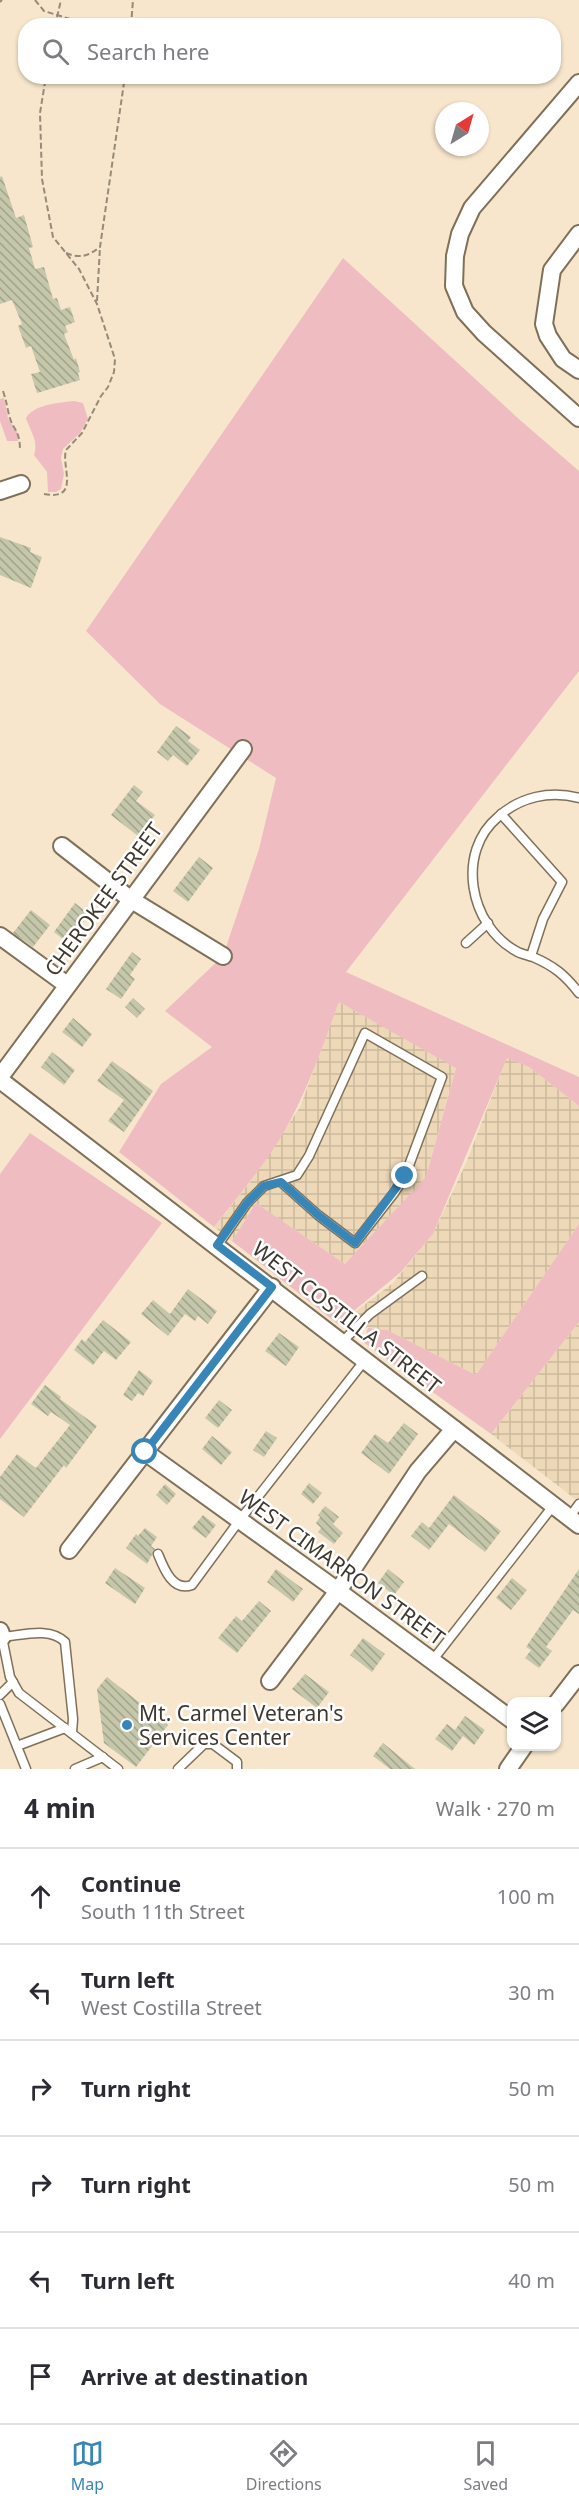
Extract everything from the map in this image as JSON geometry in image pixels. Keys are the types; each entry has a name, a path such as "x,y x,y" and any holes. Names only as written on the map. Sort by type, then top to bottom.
{"street":[{"path":"579,83 472,208 460,234 455,256 454,285 465,312 484,333 579,418"},
{"path":"579,234 552,270 544,324 548,336 563,358 579,370"},
{"path":"0,491 21,484"},
{"name":"CHEROKEE STREET","path":"0,1079 130,899 243,749"},
{"path":"62,846 130,899 223,956"},
{"path":"0,936 67,985"},
{"name":"WEST COSTILLA STREET","path":"0,1079 574,1522"},
{"path":"69,1550 272,1287"},
{"path":"270,1681 338,1591 418,1471 454,1429"},
{"name":"WEST CIMARRON STREET","path":"145,1452 507,1716"},
{"path":"561,1697 579,1674"},
{"path":"508,1769 521,1751"}],"lane":[{"path":"579,798 553,794 530,798 501,814 491,822 482,836 472,865 475,898 488,922 516,951 554,967 565,975 579,993"},
{"path":"501,814 562,882 543,919 531,956"},
{"path":"466,943 488,922"},
{"path":"217,1245 247,1203 264,1186 297,1175 309,1156 365,1033 442,1077 405,1176 355,1243 318,1215 281,1182"},
{"path":"342,1342 370,1314 422,1276"},
{"path":"158,1554 176,1585 186,1587 192,1585 365,1360"},
{"path":"574,1522 579,1504"},
{"path":"432,1661 554,1506"},
{"path":"68,1731 73,1719 65,1642 58,1635 48,1633 1,1635 13,1682 19,1693 68,1731 103,1757 118,1769"},
{"path":"0,1695 13,1682"},
{"path":"0,1704 26,1769"},
{"path":"17,1746 68,1731"},
{"path":"178,1769 204,1744 213,1744 237,1762 237,1769"},
{"path":"75,1769 103,1757"}],"path":[{"path":"35,0 44,11 67,18"},
{"path":"56,18 61,0"},
{"path":"132,18 133,0"},
{"path":"44,494 60,494 65,489 66,450 82,433 114,372 113,348 97,304 79,269 53,237 42,178 40,113 45,84"},
{"path":"97,304 100,247 124,84"},
{"path":"64,252 76,257 88,256 100,247"},
{"path":"3,391 8,404 9,418 20,438 20,451"}],"shaded area":[{"path":"343,258 579,471 579,671 346,972 579,1077 579,1106 529,1067 507,1058 433,1234 401,1272 338,1324 232,1241 256,1203 345,1264 426,1177 456,1068 339,1002 308,1083 285,1130 260,1168 214,1227 119,1152 161,1084 212,1047 165,1011 223,956 259,849 276,778 160,704 86,631"},
{"path":"4,398 8,418 17,432 18,441 7,441 0,421 0,399"},
{"path":"74,401 83,403 88,419 80,433 63,449 61,458 64,474 61,489 48,492 47,472 34,455 35,441 26,418 41,407"},
{"path":"339,1002 456,1067 426,1177 409,1202 345,1264 256,1203 232,1241 214,1227 251,1181 300,1107"},
{"path":"507,1057 529,1067 579,1106 579,1224 476,1375 387,1330 339,1324 393,1283 433,1234 466,1163"},
{"path":"30,1133 162,1223 0,1439 0,1174"},
{"path":"579,1224 579,1322 491,1434 363,1342 368,1328 387,1330 476,1375"},
{"path":"579,1322 579,1502 491,1434"}],"building":[{"path":"2,176 16,218 24,215 33,247 29,248 35,269 44,267 53,299 57,298 61,310 70,307 75,322 65,326 68,332 64,334 74,360 76,358 80,380 37,393 31,374 40,372 31,346 26,348 18,326 22,324 12,300 0,304 0,177"},
{"path":"0,537 31,548 30,552 42,557 31,588 0,575"},
{"path":"176,726 191,737 188,741 200,750 187,766 173,755 168,761 157,752"},
{"path":"134,785 143,792 136,801 155,815 138,836 111,815"},
{"path":"199,857 213,868 188,902 173,891"},
{"path":"75,903 89,914 68,943 54,932"},
{"path":"31,910 50,925 33,947 13,933"},
{"path":"132,952 141,959 130,975 135,979 121,999 106,989"},
{"path":"133,998 145,1009 137,1018 125,1007"},
{"path":"73,1018 92,1034 82,1047 62,1032"},
{"path":"52,1052 75,1070 64,1085 41,1067"},
{"path":"112,1061 153,1091 124,1132 108,1121 124,1100 97,1081"},
{"path":"188,1289 217,1311 208,1324 198,1316 195,1321 185,1314 168,1336 141,1314 153,1300 170,1314"},
{"path":"103,1320 131,1342 116,1360 104,1351 93,1365 74,1350 82,1339 85,1342"},
{"path":"279,1333 299,1347 286,1366 265,1351"},
{"path":"139,1370 153,1381 143,1396 138,1393 132,1401 123,1395"},
{"path":"45,1385 97,1426 66,1468 64,1465 24,1517 0,1499 0,1477 17,1454 36,1468 70,1425 51,1412 48,1416 31,1404"},
{"path":"219,1400 232,1410 218,1428 205,1418"},
{"path":"404,1423 418,1434 389,1474 361,1453 375,1434 388,1443"},
{"path":"266,1431 277,1438 264,1457 253,1450"},
{"path":"212,1436 232,1452 221,1465 202,1449"},
{"path":"309,1483 322,1493 313,1504 301,1494"},
{"path":"165,1484 176,1494 167,1505 156,1495"},
{"path":"454,1495 501,1531 485,1552 449,1524 429,1550 411,1536 422,1522 429,1528"},
{"path":"325,1506 339,1517 333,1524 343,1533 334,1544 318,1532 321,1528 316,1523 320,1517 318,1515"},
{"path":"203,1515 216,1525 206,1538 192,1528"},
{"path":"145,1528 157,1537 151,1546 155,1549 147,1564 126,1548 136,1534 138,1536"},
{"path":"115,1568 145,1588 135,1604 105,1583"},
{"path":"276,1569 303,1589 293,1602 267,1582"},
{"path":"388,1569 404,1582 394,1595 378,1583"},
{"path":"579,1569 579,1614 573,1610 546,1647 552,1651 539,1668 525,1658 531,1650 526,1647"},
{"path":"512,1578 527,1590 511,1610 496,1598"},
{"path":"259,1601 271,1611 237,1653 218,1638 236,1616 242,1621"},
{"path":"363,1638 385,1654 372,1672 350,1655"},
{"path":"305,1674 329,1692 317,1708 292,1689"},
{"path":"107,1677 168,1725 136,1767 104,1743 97,1689"},
{"path":"465,1716 485,1730 474,1745 463,1736 452,1751 435,1739 447,1724 455,1730"},
{"path":"383,1743 415,1769 390,1769 373,1756"}],"place":[{"name":"Mt. Carmel Veteran's Services Center","path":"127,1725"}],"route":[{"path":"145,1452 272,1287 217,1245 247,1203 264,1186 281,1182 318,1215 355,1243 405,1176"}]}
